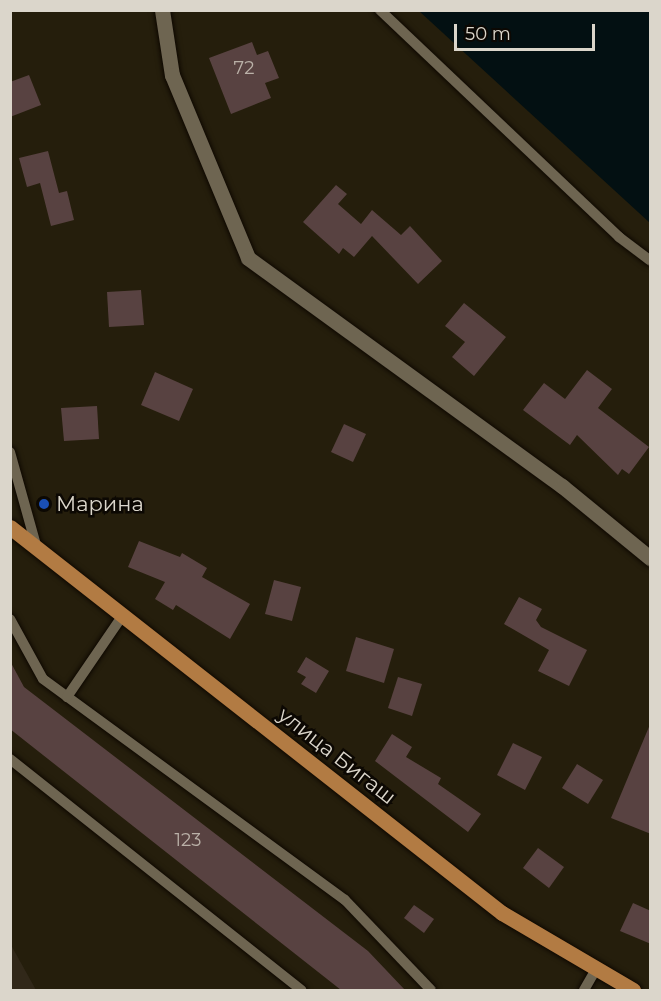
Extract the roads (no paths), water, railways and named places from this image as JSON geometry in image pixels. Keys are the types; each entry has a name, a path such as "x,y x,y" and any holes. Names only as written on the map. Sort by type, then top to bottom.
{"main road":[{"name":"улица Бигаш","path":"10,525 502,913 633,990"}],"street":[{"path":"162,10 172,75 248,258 562,486 651,558"}],"lane":[{"path":"380,10 619,237 651,260"},
{"path":"10,452 31,541"},
{"path":"67,697 123,615"},
{"path":"10,620 43,679 345,900 431,990"},
{"path":"10,759 301,990"},
{"path":"584,990 596,969"}],"place":[{"name":"Марина","path":"44,504"}]}
